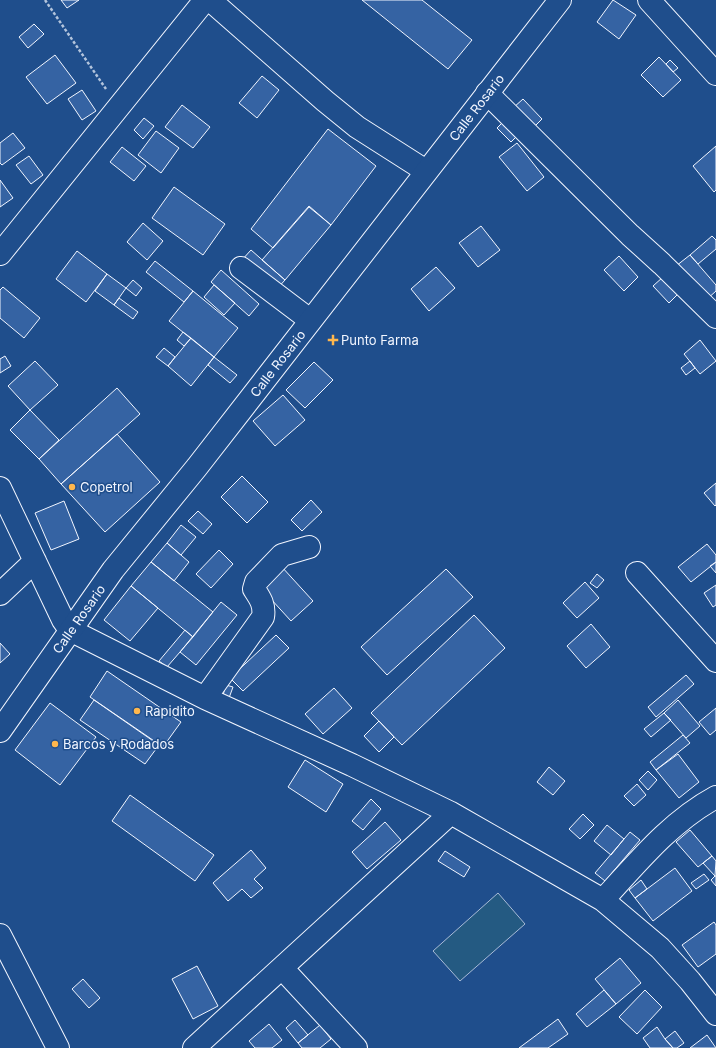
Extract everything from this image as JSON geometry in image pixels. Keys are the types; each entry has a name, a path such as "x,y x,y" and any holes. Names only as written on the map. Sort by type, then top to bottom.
{"street":[{"path":"0,254 205,0"},
{"path":"210,0 357,127 426,171"},
{"name":"Calle Rosario","path":"0,731 113,570 197,467 560,0"},
{"path":"649,0 716,74"},
{"path":"487,93 630,235 716,317"},
{"path":"241,268 310,320"},
{"path":"0,488 63,620 70,630 206,698 352,765 451,813 603,900 660,948 690,981 716,1014"},
{"path":"206,698 263,618 264,611 262,602 254,588 256,582 282,555 309,547"},
{"path":"0,594 35,561"},
{"path":"637,573 716,661"},
{"path":"603,900 655,843 681,820 716,797"},
{"path":"194,1048 451,813"},
{"path":"0,935 58,1048"},
{"path":"282,968 356,1048"}],"path":[{"path":"45,0 119,107"}],"shaded area":[{"path":"498,893 525,924 460,981 433,951"}],"building":[{"path":"61,0 79,0 67,8"},
{"path":"362,0 422,0 472,40 448,69"},
{"path":"613,0 636,15 619,39 597,22"},
{"path":"34,24 44,34 28,48 19,37"},
{"path":"55,55 76,83 47,104 26,77"},
{"path":"659,57 681,80 663,97 641,75"},
{"path":"670,60 678,68 673,72 666,64"},
{"path":"262,76 279,90 257,118 239,103"},
{"path":"82,90 96,111 82,120 68,99"},
{"path":"523,99 542,119 532,129 513,108"},
{"path":"182,105 210,127 193,148 165,127"},
{"path":"144,118 154,126 143,139 134,130"},
{"path":"506,119 520,133 511,142 497,128"},
{"path":"328,129 376,166 331,225 309,207 273,248 251,229"},
{"path":"156,131 179,148 161,173 138,155"},
{"path":"13,133 25,148 2,165 0,163 0,143"},
{"path":"517,143 544,177 527,191 499,157"},
{"path":"716,146 716,190 714,192 693,166"},
{"path":"122,147 146,166 134,181 110,162"},
{"path":"29,156 43,175 31,184 16,165"},
{"path":"0,180 13,198 0,207"},
{"path":"174,187 225,224 203,255 152,218"},
{"path":"309,206 331,225 285,280 262,260"},
{"path":"143,223 163,241 147,260 127,242"},
{"path":"481,226 500,250 478,267 459,243"},
{"path":"712,236 716,240 716,249 698,264 690,255"},
{"path":"251,250 285,280 275,291 241,261"},
{"path":"77,251 107,274 86,302 56,279"},
{"path":"690,255 716,285 716,291 706,300 676,266"},
{"path":"619,256 638,277 624,291 604,270"},
{"path":"155,261 193,291 184,302 146,272"},
{"path":"436,267 455,288 429,311 411,289"},
{"path":"221,270 259,304 249,316 211,282"},
{"path":"107,274 126,288 114,305 95,291"},
{"path":"663,277 679,293 669,303 653,286"},
{"path":"133,280 142,288 136,296 126,288"},
{"path":"214,285 235,303 224,315 204,297"},
{"path":"3,287 40,318 24,338 0,318 0,290"},
{"path":"193,291 238,328 214,357 169,321"},
{"path":"119,298 138,312 133,319 114,305"},
{"path":"183,332 191,338 184,346 177,340"},
{"path":"191,338 214,357 191,386 168,366"},
{"path":"700,340 716,361 700,374 684,354"},
{"path":"164,348 175,357 168,366 156,357"},
{"path":"5,356 11,366 0,373 0,359"},
{"path":"214,357 237,375 230,383 208,365"},
{"path":"35,361 58,385 30,410 8,386"},
{"path":"690,361 695,368 686,375 681,368"},
{"path":"314,362 333,380 305,408 286,390"},
{"path":"117,388 140,414 61,484 39,459"},
{"path":"283,395 305,420 275,446 253,421"},
{"path":"30,410 59,440 39,459 10,430"},
{"path":"117,434 160,482 105,532 61,484"},
{"path":"242,476 268,502 247,523 221,497"},
{"path":"716,483 716,505 715,506 704,493"},
{"path":"311,500 322,512 302,531 291,520"},
{"path":"64,501 79,539 51,550 35,513"},
{"path":"198,511 212,524 203,534 188,521"},
{"path":"181,525 196,537 181,555 167,543"},
{"path":"167,543 189,562 174,581 151,562"},
{"path":"707,544 716,555 716,562 691,582 678,567"},
{"path":"219,550 233,564 211,588 196,574"},
{"path":"151,562 213,612 193,637 131,586"},
{"path":"716,562 716,573 710,566"},
{"path":"281,566 313,601 291,621 259,586"},
{"path":"446,569 473,597 387,675 361,647"},
{"path":"597,574 604,580 597,588 590,583"},
{"path":"585,582 599,598 577,618 563,603"},
{"path":"716,585 716,605 713,607 704,593"},
{"path":"131,586 158,608 130,641 104,620"},
{"path":"221,602 237,615 196,665 180,652"},
{"path":"474,615 505,648 402,745 371,713"},
{"path":"591,624 610,647 586,668 567,646"},
{"path":"185,630 193,637 167,667 159,661"},
{"path":"276,635 289,648 243,691 230,678"},
{"path":"0,643 10,654 0,663"},
{"name":"Rapidito","path":"107,671 181,722 163,747 90,697"},
{"path":"686,675 694,684 656,717 648,707"},
{"path":"226,685 233,687 229,698 223,695"},
{"path":"334,688 352,708 323,734 305,714"},
{"path":"94,700 159,745 145,764 80,720"},
{"path":"678,700 700,726 686,738 664,713"},
{"name":"Barcos y Rodados","path":"50,703 96,737 60,785 15,750"},
{"path":"716,708 716,730 710,735 699,722"},
{"path":"664,713 671,720 651,737 644,729"},
{"path":"379,721 394,737 379,752 364,736"},
{"path":"683,735 690,743 656,770 650,762"},
{"path":"678,754 699,782 679,798 656,770"},
{"path":"305,760 343,784 326,812 288,787"},
{"path":"549,767 565,781 553,795 537,782"},
{"path":"648,771 657,780 648,790 639,780"},
{"path":"637,784 646,795 634,806 624,796"},
{"path":"130,795 214,855 195,881 112,821"},
{"path":"371,799 381,809 363,830 352,821"},
{"path":"583,814 594,825 580,839 569,829"},
{"path":"385,822 401,840 367,869 352,852"},
{"path":"607,825 624,839 611,855 594,841"},
{"path":"690,830 712,856 698,867 676,842"},
{"path":"630,832 640,840 605,881 595,873"},
{"path":"251,850 266,868 254,879 263,888 251,898 242,889 228,901 213,883"},
{"path":"445,851 470,867 464,877 438,861"},
{"path":"712,856 716,861 715,876 703,863"},
{"path":"675,868 692,891 653,921 635,898"},
{"path":"704,874 709,880 696,889 691,883"},
{"path":"716,876 716,886 711,880"},
{"path":"641,880 647,889 635,898 629,890"},
{"path":"714,922 716,925 716,954 698,967 682,945"},
{"path":"620,958 641,983 616,1004 595,979"},
{"path":"197,966 218,1006 193,1019 172,979"},
{"path":"83,979 100,998 89,1008 72,989"},
{"path":"604,990 616,1004 587,1027 576,1014"},
{"path":"645,990 662,1007 637,1034 619,1017"},
{"path":"558,1019 568,1034 548,1048 519,1048"},
{"path":"295,1020 308,1035 298,1043 286,1028"},
{"path":"269,1024 282,1040 272,1048 255,1048 249,1041"},
{"path":"320,1025 331,1039 320,1048 302,1048 298,1043"},
{"path":"657,1027 673,1048 650,1048 643,1038"},
{"path":"675,1031 684,1043 677,1048 673,1048 665,1039"},
{"path":"707,1035 716,1048 690,1048"}],"place":[{"name":"Punto Farma","path":"333,340"},
{"name":"Copetrol","path":"72,487"},
{"name":"Rapidito","path":"137,711"},
{"name":"Barcos y Rodados","path":"55,744"}]}
